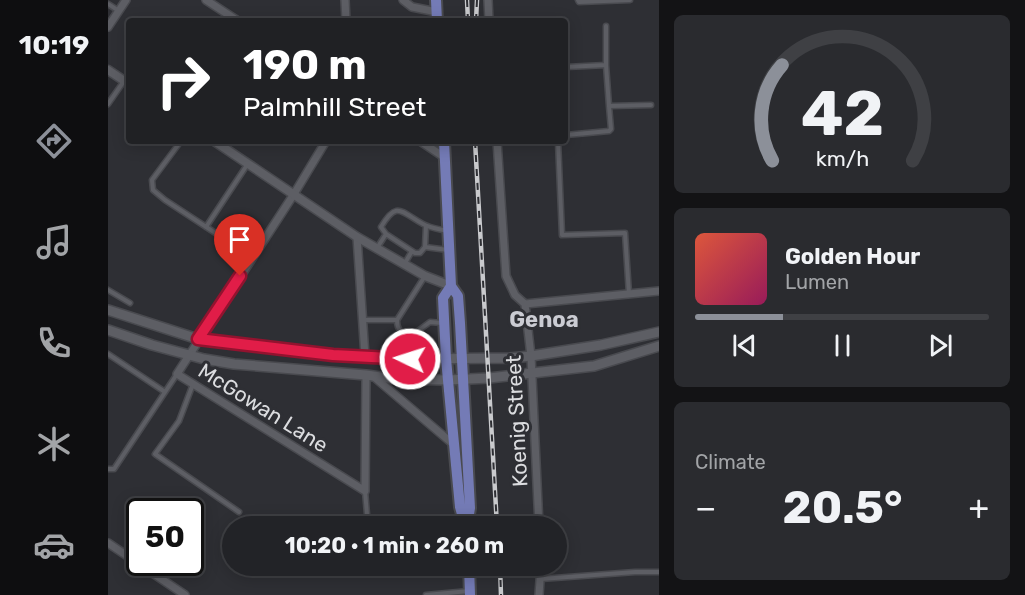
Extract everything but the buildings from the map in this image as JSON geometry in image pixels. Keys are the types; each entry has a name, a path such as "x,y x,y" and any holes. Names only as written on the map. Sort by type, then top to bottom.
{"main road":[{"path":"436,0 437,17"},
{"path":"444,144 451,286 458,296 470,508 468,516"},
{"path":"451,286 443,298 446,359 453,444 463,516"},
{"path":"108,310 198,339 333,355 410,359 531,356 601,345 659,332"},
{"path":"108,330 188,356 234,364 395,379 448,380 594,366 659,346"},
{"path":"469,576 470,593"}],"street":[{"path":"108,27 126,0"},
{"path":"206,0 233,18"},
{"path":"345,0 346,18"},
{"path":"403,0 412,7 437,17"},
{"path":"489,0 489,18"},
{"path":"108,70 126,82"},
{"path":"218,144 357,237 426,276 451,286"},
{"name":"McGowan Lane","path":"324,144 177,374 365,491"},
{"path":"424,144 444,157"},
{"name":"Koenig Street","path":"497,144 506,276 515,295 525,304 531,356 538,516"},
{"path":"357,237 364,356"},
{"path":"525,304 659,291"},
{"path":"369,375 453,444"},
{"path":"365,491 369,375"},
{"path":"108,543 180,594"},
{"path":"539,595 541,579"}],"lane":[{"path":"578,0 579,2 630,0"},
{"path":"108,4 119,11"},
{"path":"568,135 611,129 606,65 606,26"},
{"path":"568,67 606,65"},
{"path":"108,105 126,84"},
{"path":"609,106 651,105"},
{"path":"179,144 152,180 153,190 252,257"},
{"path":"558,144 562,234 624,233 629,294"},
{"path":"206,227 248,164"},
{"path":"426,226 425,248 420,253 412,251 386,234 381,227 389,213 393,211 404,212 426,226 448,231"},
{"path":"377,248 386,234"},
{"path":"425,248 449,250"},
{"path":"404,264 412,251"},
{"path":"426,276 397,320 397,327 402,334 411,336 430,322 445,323"},
{"path":"108,290 130,303"},
{"path":"363,320 397,320"},
{"path":"410,359 411,336"},
{"path":"108,354 165,392"},
{"path":"108,469 114,469 177,374"},
{"path":"193,384 179,421 155,454 238,512"},
{"path":"365,491 367,516"},
{"path":"541,579 635,572 659,573"},
{"path":"426,595 470,593"}],"railway":[{"path":"467,0 468,18"},
{"path":"476,18 477,0"},
{"path":"475,144 496,516"},
{"path":"500,576 501,595"}],"district":[{"name":"Genoa","path":"544,319"}],"route":[{"path":"240,276 198,339 333,355 410,359"}]}
